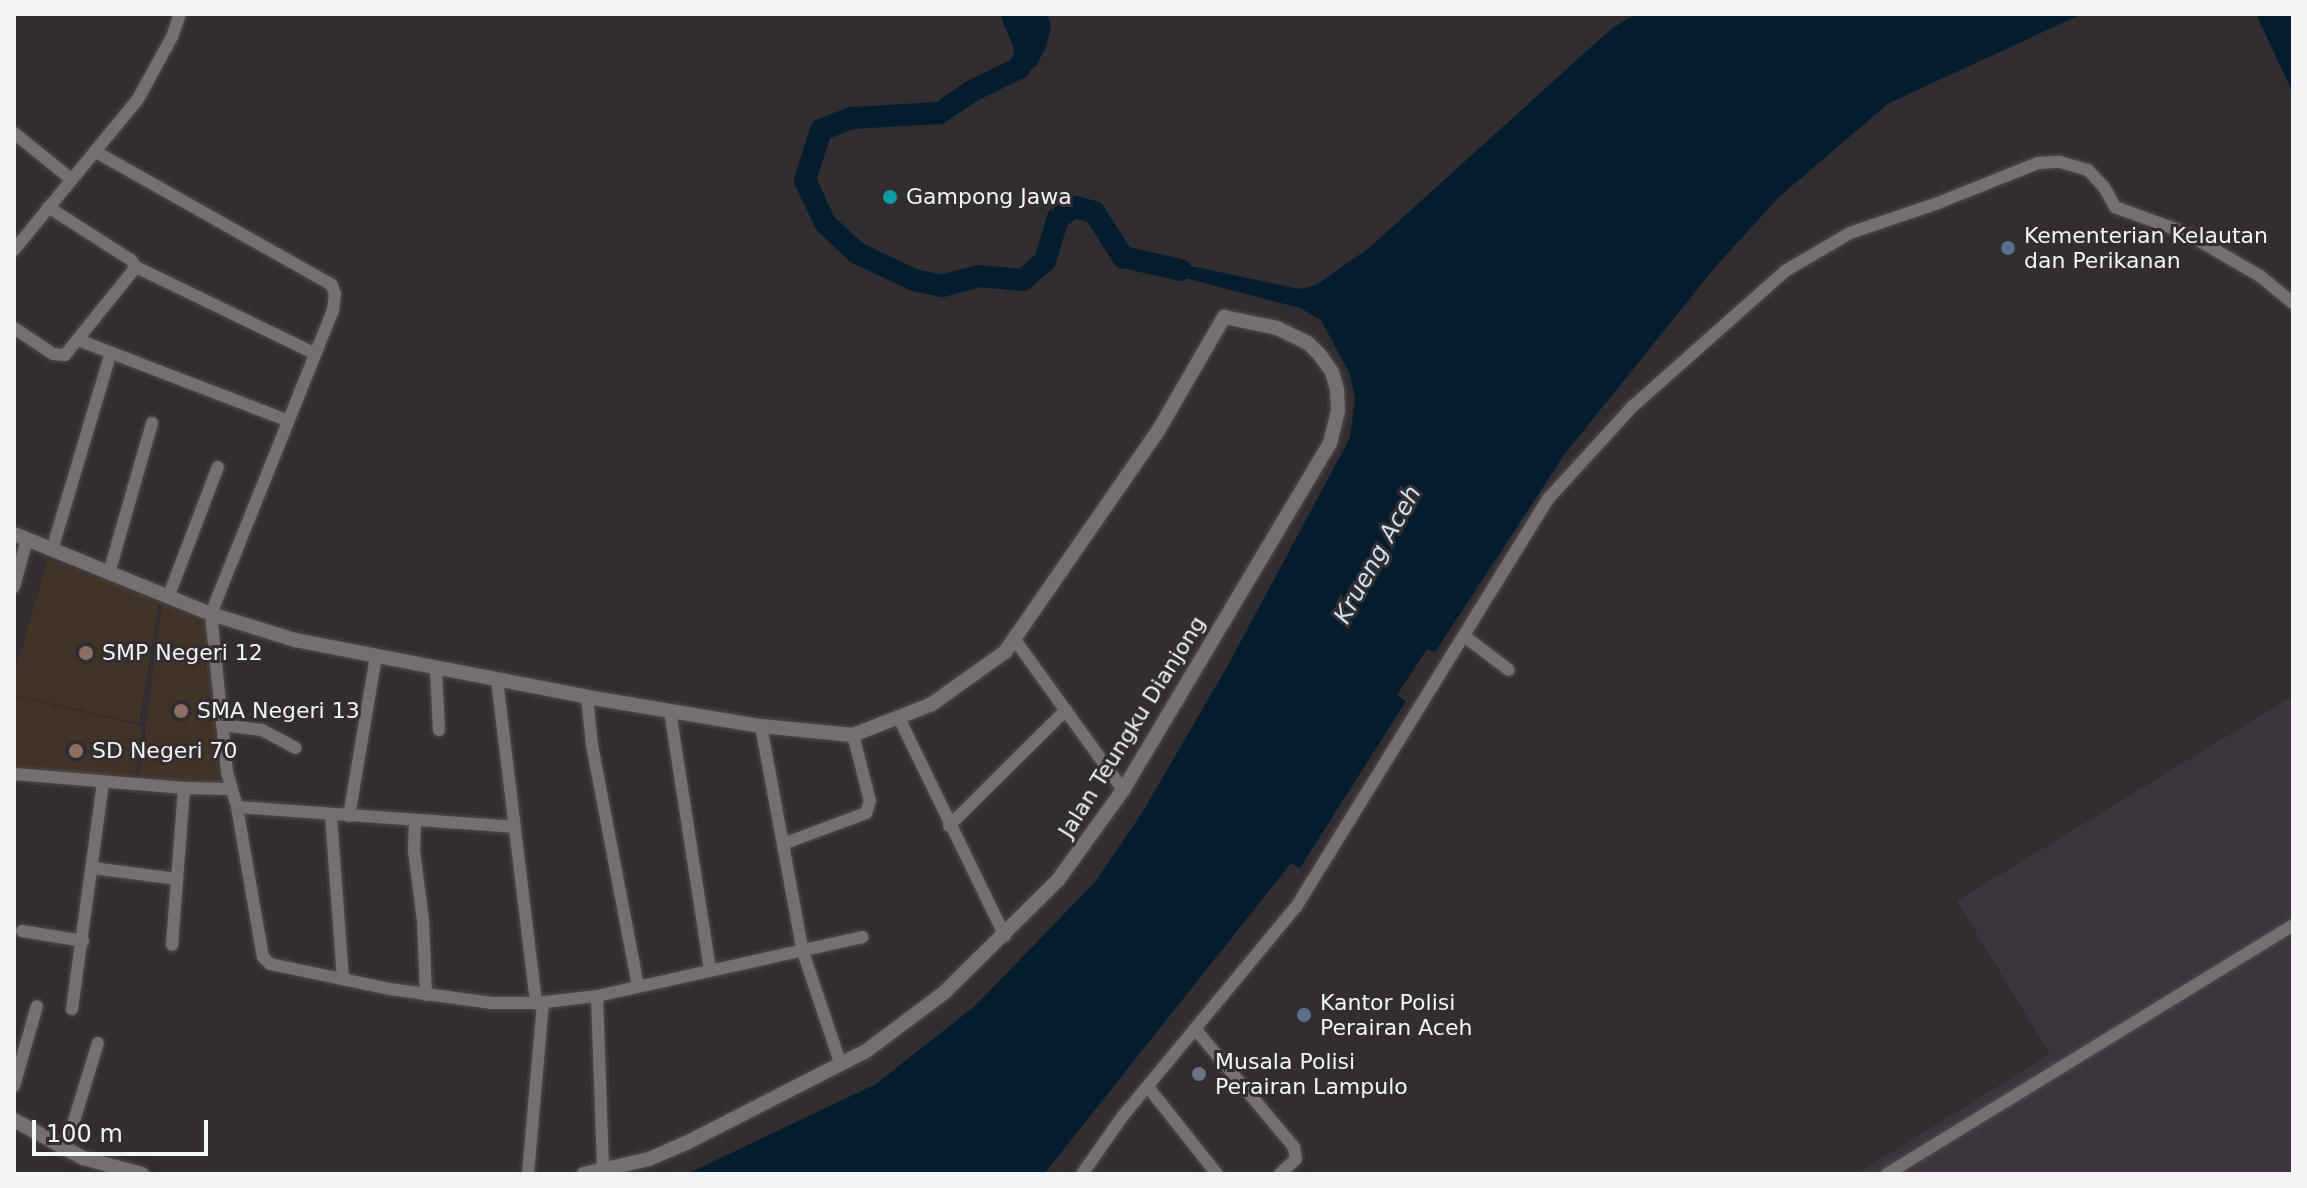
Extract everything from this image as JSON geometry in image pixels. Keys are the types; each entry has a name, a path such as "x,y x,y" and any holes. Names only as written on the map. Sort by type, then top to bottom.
{"street":[{"path":"17,241 96,152 152,77 180,14"},
{"path":"14,133 71,179"},
{"path":"96,152 332,285 333,310 286,420 211,614 230,789 237,807 263,957 270,964 426,995 492,1003 539,1003 597,996 863,937"},
{"path":"1082,1174 1107,1135 1296,907 1548,499 1632,407 1756,294 1819,249 1850,233 1938,203 2038,163 2071,164 2094,175 2115,207 2186,233 2260,276 2293,303"},
{"path":"48,207 131,260 136,267 314,353"},
{"path":"14,328 58,357 65,355 136,267"},
{"name":"Jalan Teungku Dianjong","path":"584,1174 649,1159 686,1143 841,1065 911,1020 1005,936 1078,856 1123,790 1321,460 1336,427 1338,411 1332,372 1314,349 1277,328 1224,317 1194,375 1158,431 1015,640"},
{"path":"78,340 110,355 286,420"},
{"path":"52,550 110,355"},
{"path":"109,573 152,423"},
{"path":"169,595 218,467"},
{"path":"14,587 21,537 211,614 295,640 587,697 761,726 853,735 900,720 932,704 991,665 1015,640 1123,790"},
{"path":"1464,636 1509,670"},
{"path":"349,816 376,657"},
{"path":"436,669 439,730"},
{"path":"497,680 513,827 539,1003 528,1174"},
{"path":"587,697 592,745 638,987"},
{"path":"949,826 1066,710"},
{"path":"670,711 710,969"},
{"path":"900,720 1005,936"},
{"path":"222,725 262,730 296,748"},
{"path":"761,726 803,952 841,1065"},
{"path":"783,844 866,813 870,801 853,735"},
{"path":"14,774 230,789"},
{"path":"72,1009 103,782"},
{"path":"172,945 184,788"},
{"path":"237,807 513,827"},
{"path":"331,816 343,978"},
{"path":"415,822 414,851 423,920 426,995"},
{"path":"93,868 177,879"},
{"path":"1887,1174 2293,925"},
{"path":"22,931 83,941"},
{"path":"597,996 603,1169"},
{"path":"14,1086 37,1006"},
{"path":"1196,1030 1294,1147 1296,1159 1280,1174"},
{"path":"65,1150 98,1043"},
{"path":"1148,1087 1217,1174"},
{"path":"14,1120 65,1150 116,1169 142,1174"}],"shaded area":[{"name":"SMP Negeri 12","path":"48,559 159,602 139,723 14,695 14,675"},
{"name":"SMA Negeri 13","path":"162,603 210,625 220,790 139,780"},
{"name":"SD Negeri 70","path":"14,696 142,726 133,788 14,775"},
{"path":"2293,696 2293,1174 1857,1174 2050,1054 1957,901"}],"water":[{"path":"1000,14 1047,14 1051,26 1046,47 1036,66 1019,76 1014,49"},
{"name":"Krueng Aceh","path":"1636,14 2082,14 1889,103 1779,197 1716,266 1564,455 1435,652 1427,649 1397,695 1406,701 1300,868 1291,863 1044,1174 687,1174 876,1084 975,1006 1095,882 1142,813 1227,667 1350,438 1355,399 1350,374 1321,320 1300,308 1151,269 1153,258 1299,289 1316,285 1369,248 1611,29"},
{"path":"2256,14 2293,14 2293,93 2292,91"}],"waterway":[{"path":"1019,14 1029,46 1019,68 972,91 939,113 851,118 821,130 805,180 825,223 857,253 914,280 942,286 979,276 1023,280 1045,261 1058,218 1075,207 1094,212 1123,257 1181,270"}],"place":[{"name":"Gampong Jawa","path":"890,197"},
{"name":"Kementerian Kelautan dan Perikanan","path":"2008,248"},
{"name":"SMP Negeri 12","path":"86,653"},
{"name":"SMA Negeri 13","path":"181,711"},
{"name":"SD Negeri 70","path":"76,751"},
{"name":"Kantor Polisi Perairan Aceh","path":"1304,1015"},
{"name":"Musala Polisi Perairan Lampulo","path":"1199,1074"}]}
